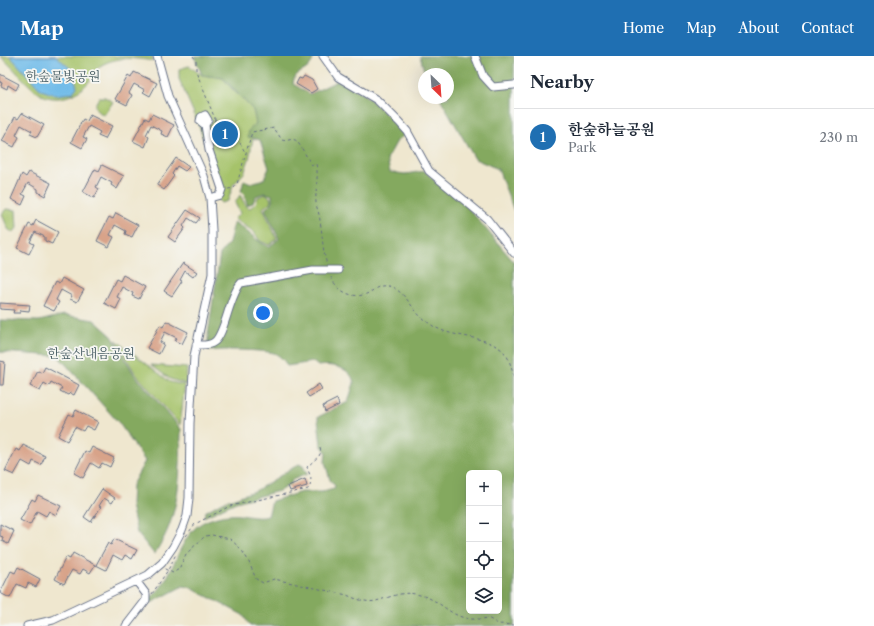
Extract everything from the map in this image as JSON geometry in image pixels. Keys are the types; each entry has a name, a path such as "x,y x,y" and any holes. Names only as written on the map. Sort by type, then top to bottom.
{"street":[{"path":"27,626 53,620 137,582 158,566 177,541 186,522 188,508 190,423 196,345 210,287 213,242 210,198 202,170 166,92 157,56"},
{"path":"323,56 338,77 377,100 399,122 407,131 430,171 486,219 514,253"},
{"path":"475,56 483,76 493,87 514,85"},
{"path":"208,127 209,150 222,189 220,195 210,198"},
{"path":"196,345 210,344 218,340 235,292 242,283 305,271 338,270"},
{"path":"126,626 146,598 137,582"}],"path":[{"path":"193,56 196,60 196,71 215,119 240,143 246,154"},
{"path":"208,127 214,124 215,119"},
{"path":"226,187 229,189 234,188 237,184 252,132 274,128 282,140 295,140 298,142 306,158 312,165 316,164 318,172 316,178 316,204 320,220 322,246 333,280 345,292 363,295 380,285 392,287 408,299 421,317 442,331 480,340 504,351 510,362 514,377"},
{"path":"186,537 195,524 230,506 308,489 310,487 311,478 307,467 319,456 321,452 320,448"},
{"path":"158,566 172,573 179,569 186,554 205,536 212,535 230,539 248,560 256,580 263,583 274,579 347,595 356,599 375,602 389,597 413,593 429,597 457,617 474,620 488,618 498,624 514,625"},
{"path":"146,598 154,592 168,570 178,550"}],"green space":[{"name":"한숲물빛공원","path":"0,56 152,56 153,61 119,59 106,63 98,68 89,82 82,89 64,97 50,98 37,92"},
{"path":"194,56 314,56 308,68 295,77 293,84 310,94 337,81 366,96 390,118 404,135 397,141 387,159 390,172 405,174 425,171 439,185 464,203 514,262 514,626 250,626 243,615 189,587 183,586 151,603 149,599 166,580 183,545 197,526 208,520 224,516 268,516 272,501 301,492 322,492 334,489 335,486 330,480 325,462 326,452 321,445 318,417 348,402 354,383 349,373 335,366 318,366 313,362 287,366 282,358 274,353 242,350 210,351 208,349 208,334 220,254 229,243 234,222 269,247 279,239 265,209 272,203 272,195 264,193 256,196 253,203 247,205 244,194 241,191 244,180 251,183 264,179 269,168 260,140 248,137 249,130 256,124 253,110 223,78 202,75"},
{"path":"420,56 514,56 514,211 498,169 475,159 443,104 454,104 454,68 423,68"},
{"path":"189,66 202,75 223,78 253,110 256,120 256,124 248,137 253,138 249,159 244,173 233,185 228,201 221,203 217,198 217,180 198,123 179,79 179,69"},
{"path":"99,97 105,97 113,102 104,115 96,110 95,105"},
{"path":"266,194 270,197 271,202 263,208 277,239 269,245 260,241 253,231 234,219 240,213 235,203 240,195 246,206 250,208 256,203 258,197"},
{"path":"6,209 16,210 17,228 13,233 8,229 2,214"},
{"name":"한숲산내음공원","path":"64,315 94,320 112,336 134,374 181,429 179,478 174,510 163,540 154,554 137,533 131,505 132,485 145,461 119,423 58,356 0,352 0,320 39,321"},
{"path":"116,340 170,382 185,385 180,425 135,373"},
{"path":"151,365 187,368 186,384 170,379"},
{"path":"299,464 303,466 307,474 292,480 291,484 279,491 236,502 204,517 205,512 220,503 257,490"}],"water":[{"path":"10,56 56,56 72,70 77,87 72,93 56,95 41,90"}],"building":[{"path":"134,72 157,83 150,96 143,92 145,90 134,84 129,93 132,95 127,105 115,99 128,76 131,78"},
{"path":"0,74 19,84 16,90 8,85 7,89 1,86 2,83 0,82"},
{"path":"304,76 312,80 317,89 311,93 296,84 299,78 302,79"},
{"path":"22,113 44,125 37,137 30,134 32,131 21,125 16,135 19,137 14,147 2,141 15,117 18,119"},
{"path":"152,114 174,125 168,137 161,134 162,131 151,125 146,135 149,137 145,147 133,141 145,118 149,120"},
{"path":"90,115 112,126 105,139 98,136 100,132 89,126 83,137 87,139 82,148 71,142 83,119 87,121"},
{"path":"176,158 189,167 185,171 177,166 172,174 174,176 164,190 157,185"},
{"path":"102,165 124,176 117,189 111,185 112,183 101,177 96,187 99,189 94,198 83,192 95,169 99,171"},
{"path":"29,172 51,183 45,196 38,192 38,189 28,183 22,194 26,196 22,205 11,199 22,174 26,177"},
{"path":"187,210 200,218 196,223 188,218 183,226 185,228 175,242 168,237"},
{"path":"116,213 138,225 132,237 125,234 126,231 115,225 110,235 114,237 109,247 97,241 109,217 113,219"},
{"path":"36,220 58,232 52,244 45,241 45,237 35,232 30,242 34,244 29,254 17,248 29,224 33,226"},
{"path":"183,263 197,272 193,277 185,271 180,280 182,281 172,296 164,291"},
{"path":"123,275 145,287 139,299 132,296 133,293 122,287 117,297 121,299 116,309 104,303 116,279 120,281"},
{"path":"62,278 84,290 77,302 70,299 72,296 61,290 56,300 59,302 54,311 43,306 55,282 59,284"},
{"path":"0,303 30,305 29,311 20,310 20,313 13,313 14,310 0,309"},
{"path":"166,321 188,332 182,344 175,341 177,338 165,332 160,342 164,344 159,354 147,348 160,325 163,327"},
{"path":"0,361 5,362 3,385 0,385"},
{"path":"45,367 79,385 74,395 70,393 68,395 60,391 62,388 51,382 49,386 44,383 40,391 30,386 38,371 42,373"},
{"path":"319,384 322,389 309,397 306,393"},
{"path":"337,399 339,405 325,412 323,406"},
{"path":"76,410 98,422 94,430 86,426 83,431 75,427 67,441 58,436 69,414 73,416"},
{"path":"23,445 45,456 41,465 33,461 31,466 22,461 14,475 5,471 16,449 20,451"},
{"path":"92,447 114,458 110,467 102,463 99,468 91,463 83,478 74,473 85,451 89,453"},
{"path":"305,479 307,486 290,491 288,486"},
{"path":"102,489 115,498 112,503 104,498 99,506 101,507 91,522 84,517"},
{"path":"38,495 61,506 56,515 49,511 46,516 37,511 30,525 20,520 32,499 35,501"},
{"path":"0,524 14,531 8,544 2,541 3,537 0,536"},
{"path":"114,539 137,550 132,559 125,555 122,560 113,555 106,570 96,565 108,543 111,545"},
{"path":"73,553 95,565 90,573 83,569 80,574 72,570 64,584 55,579 66,557 70,559"},
{"path":"18,567 40,579 36,587 28,583 26,588 17,584 10,598 0,593 11,571 15,573"}],"place":[{"name":"한숲하늘공원","path":"225,134"}]}
